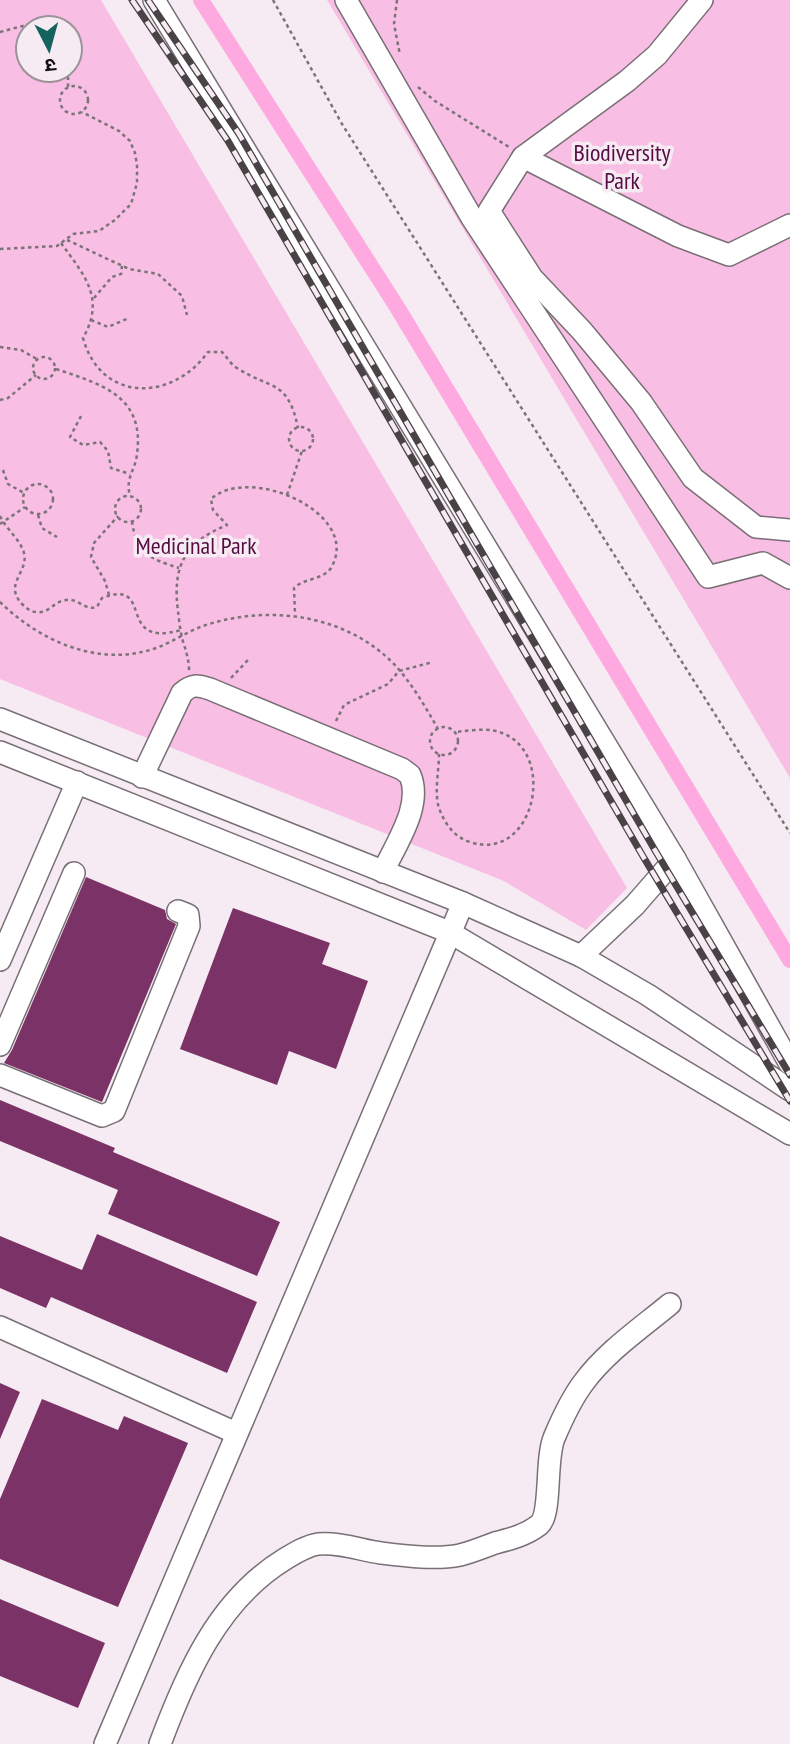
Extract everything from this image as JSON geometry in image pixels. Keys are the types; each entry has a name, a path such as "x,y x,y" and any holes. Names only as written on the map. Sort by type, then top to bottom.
{"street":[{"path":"154,0 675,859 790,1064"},
{"path":"346,0 472,218 708,577 763,563 790,578"},
{"path":"702,0 647,64 523,157 489,211 532,278 582,331 641,402 693,478 756,527 790,530"},
{"path":"523,157 677,236 729,255 790,225"},
{"path":"142,777 182,693 197,685 217,692 402,769 410,775 415,794 412,808 383,872"},
{"path":"0,719 463,903 581,956 648,995 790,1090"},
{"path":"0,752 449,932 790,1134"},
{"path":"0,960 76,782"},
{"path":"581,956 635,905 675,859"},
{"path":"0,1045 74,873"},
{"path":"106,1744 463,903"},
{"path":"22,908 53,921"},
{"path":"0,1075 102,1116 114,1111 189,926 188,915 178,911"},
{"path":"160,1744 175,1703 209,1636 250,1585 300,1550 317,1544 340,1545 381,1553 442,1557 461,1555 517,1536 542,1522 547,1513 548,1466 552,1444 570,1404 584,1382 601,1364 670,1304"},
{"path":"0,1327 236,1433"}],"path":[{"path":"273,0 349,136 790,833"},
{"path":"397,0 394,24 402,63"},
{"path":"0,249 58,246 73,234 99,231 116,220 131,204 137,183 135,153 130,141 119,131 82,112 68,113 61,107 61,93 68,87 76,86 85,90 88,99 82,112"},
{"path":"417,86 435,101 523,157"},
{"path":"67,240 122,266 158,274 182,296 187,315"},
{"path":"61,243 88,280 93,299 91,320 83,338 86,349 102,371 114,380 146,389 164,386 189,373 208,352 222,352 234,367 273,384 291,405 298,428"},
{"path":"93,299 112,277 121,274 122,266"},
{"path":"91,320 108,327 129,318"},
{"path":"0,347 21,350 37,359"},
{"path":"56,369 50,378 42,379 33,369 37,359 44,356 51,359 56,369 115,392 127,405 135,421 138,437 136,461 127,486 130,496 137,500 141,507 139,515 132,521 124,521 115,508 118,500 130,496"},
{"path":"0,400 8,398 36,375"},
{"path":"81,416 70,437 83,444 100,442 108,452 111,468 130,474"},
{"path":"298,428 306,428 313,437 310,448 302,452 295,450 290,444 291,432 298,428"},
{"path":"287,495 302,452"},
{"path":"4,470 8,484 24,493"},
{"path":"35,484 45,485 52,492 51,507 43,513 38,514 25,507 26,489 35,484"},
{"path":"189,687 189,663 182,637 176,593 177,573 183,559 199,541 212,531 228,525 213,510 211,499 217,493 255,486 287,495 316,511 334,533 336,555 327,573 305,580 294,589 295,615"},
{"path":"1,523 25,507"},
{"path":"38,514 42,528 57,537"},
{"path":"0,516 1,523 23,550 23,568 15,585 16,596 29,610 38,613 47,611 57,602 66,600 92,609 97,607 102,598 109,595 129,597 135,604 142,627 150,633 165,635 181,630"},
{"path":"109,595 105,581 91,557 94,543 118,516"},
{"path":"132,521 139,546 148,556 179,568"},
{"path":"0,602 17,619 38,633 66,646 117,655 148,651 207,624 244,616 295,615 323,622 346,631 381,652 400,671 438,729"},
{"path":"217,692 248,660"},
{"path":"327,738 344,705 388,684 400,671 433,662"},
{"path":"446,728 454,732 500,732 518,741 532,761 533,791 530,811 513,836 498,844 480,845 463,840 450,831 438,806 439,754 430,744 432,735 438,729 446,728"},
{"path":"439,754 448,754 455,749 458,740 454,732"}],"green space":[{"name":"Medicinal Park","path":"0,0 101,0 627,888 586,930 504,881 0,679"},
{"name":"Biodiversity Park","path":"327,0 790,0 790,778"}],"building":[{"path":"86,877 165,910 167,919 176,924 102,1102 4,1063"},
{"path":"233,908 330,943 322,964 368,981 336,1069 289,1051 277,1085 180,1049"},
{"path":"0,1100 115,1148 113,1152 280,1222 257,1276 108,1214 118,1190 0,1141"},
{"path":"97,1234 257,1302 227,1373 51,1297 46,1308 0,1288 0,1236 82,1270"},
{"path":"0,1383 20,1392 0,1439"},
{"path":"42,1399 118,1430 124,1416 188,1443 118,1607 0,1559 0,1499"},
{"path":"0,1599 105,1643 78,1708 0,1676"}],"waterway":[{"path":"201,0 397,307 790,960"}],"railway":[{"path":"132,0 228,141 644,858 790,1101"},
{"path":"148,0 239,134 656,852 790,1075"}]}
